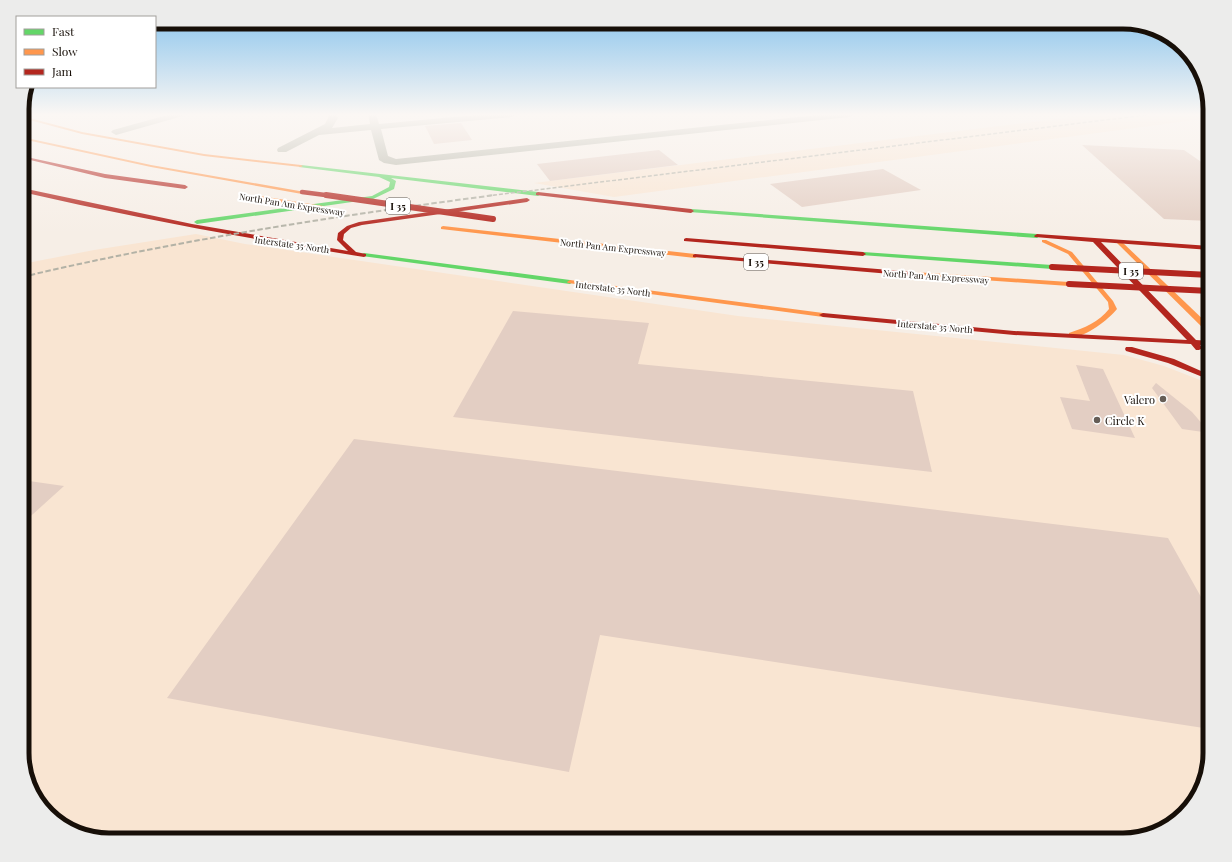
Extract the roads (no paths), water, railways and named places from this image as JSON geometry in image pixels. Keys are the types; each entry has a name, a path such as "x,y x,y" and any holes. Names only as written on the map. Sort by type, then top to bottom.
{"main road":[{"path":"29,159 105,176 189,187 96,169 35,154"},
{"name":"North Pan Am Expressway","path":"95,154 144,165 271,188 497,220"},
{"path":"131,154 271,188"},
{"path":"199,154 379,174 578,199 720,214 1203,248"},
{"path":"231,154 275,163"},
{"path":"168,222 196,222 373,197 392,188 393,181 379,174"},
{"name":"Interstate 35 North","path":"29,192 127,214 251,238 450,267 896,323 1065,337 1203,343"},
{"name":"North Pan Am Expressway","path":"249,198 337,212"},
{"path":"354,253 344,246 340,240 341,233 349,227 361,223 530,199 578,199"},
{"name":"North Pan Am Expressway","path":"353,214 420,224"},
{"name":"North Pan Am Expressway","path":"439,227 731,260 938,276 1203,292"},
{"path":"1025,236 1051,243 1070,253 1112,302 1113,309 1103,321 1065,337"},
{"name":"North Pan Am Expressway","path":"678,239 845,253 1052,267 1203,275"},
{"path":"1096,241 1192,342 1203,351"},
{"path":"1119,242 1203,323"},
{"path":"1065,337 1161,357 1190,367 1203,374"}],"street":[{"path":"382,154 383,158 388,161 396,162 470,154"}],"railway":[{"path":"494,195 827,154"},
{"path":"29,275 198,240 376,211 494,195"},
{"path":"487,196 494,195"}],"place":[{"name":"Valero","path":"1163,399"},
{"name":"Circle K","path":"1097,420"}]}
